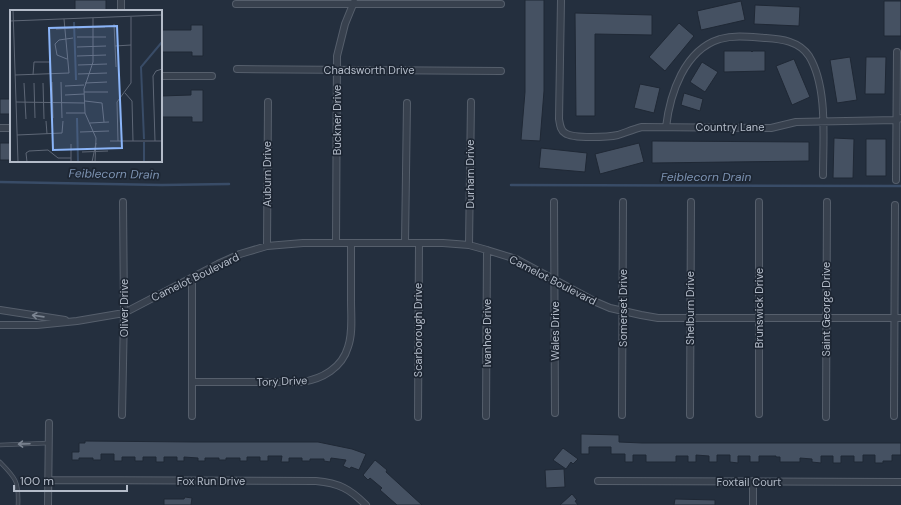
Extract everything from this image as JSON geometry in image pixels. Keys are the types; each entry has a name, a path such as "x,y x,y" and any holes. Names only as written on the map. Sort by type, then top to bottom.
{"street":[{"name":"Country Lane","path":"561,0 559,119 564,133 574,136 609,136 642,127 771,128 796,122 900,120"},
{"path":"236,4 354,2 501,4"},
{"name":"Buckner Drive","path":"336,242 337,56 345,24 354,2"},
{"path":"666,127 670,99 674,89 695,56 710,44 719,40 740,37 785,40 801,47 807,54 812,62 818,82 821,94 823,122 823,175"},
{"path":"896,180 900,120 897,52"},
{"name":"Chadsworth Drive","path":"236,69 500,71"},
{"path":"162,76 212,76"},
{"name":"Auburn Drive","path":"267,246 268,102"},
{"name":"Durham Drive","path":"469,246 470,102"},
{"path":"405,242 407,103"},
{"name":"Oliver Drive","path":"122,415 124,202"},
{"name":"Wales Drive","path":"554,202 555,413"},
{"name":"Somerset Drive","path":"622,415 623,202"},
{"name":"Shelburn Drive","path":"690,415 691,202"},
{"name":"Brunswick Drive","path":"759,202 759,414"},
{"name":"Saint George Drive","path":"826,417 827,202"},
{"path":"894,416 898,318 895,205"},
{"name":"Camelot Boulevard","path":"0,325 35,325 77,321 124,313 232,257 267,246 303,242 405,242 443,243 469,246 516,259 596,302 623,311 658,318 898,318"},
{"name":"Tory Drive","path":"192,382 302,382 315,380 333,369 342,360 348,348 351,332 351,243"},
{"name":"Scarborough Drive","path":"418,417 419,243"},
{"name":"Ivanhoe Drive","path":"486,416 487,250"},
{"path":"192,278 192,416"},
{"name":"Camelot Boulevard","path":"0,310 77,321"},
{"path":"48,505 49,423"},
{"name":"Fox Run Drive","path":"48,480 316,481 344,487 366,505"},
{"name":"Foxtail Court","path":"598,481 901,482"},
{"path":"753,482 753,505"}],"lane":[{"path":"0,445 49,443"},
{"path":"0,462 16,482 18,491 18,505"}],"building":[{"path":"75,0 106,0 106,10 75,10"},
{"path":"525,0 544,0 544,91 540,141 521,140 525,92"},
{"path":"741,1 745,20 701,30 697,11"},
{"path":"884,1 901,1 901,36 884,36"},
{"path":"755,5 800,7 799,26 754,24"},
{"path":"575,13 652,15 652,35 595,34 595,116 576,116"},
{"path":"679,23 694,36 665,71 649,57"},
{"path":"191,25 203,25 203,56 192,56 192,52 162,52 162,30 191,30"},
{"path":"724,51 765,51 765,71 724,72"},
{"path":"850,57 857,100 837,103 830,60"},
{"path":"866,57 886,57 885,94 865,94"},
{"path":"794,59 810,97 792,105 776,66"},
{"path":"702,62 718,72 705,92 690,82"},
{"path":"640,84 660,88 654,113 634,108"},
{"path":"191,90 203,90 203,122 192,122 192,117 162,117 162,96 191,95"},
{"path":"684,93 703,99 700,111 681,105"},
{"path":"0,99 10,99 10,114 0,114"},
{"path":"834,138 854,139 853,178 833,178"},
{"path":"866,139 886,139 886,176 866,176"},
{"path":"652,141 809,142 809,161 652,163"},
{"path":"0,143 10,143 10,160 0,160"},
{"path":"639,143 644,162 600,174 595,154"},
{"path":"541,148 587,153 585,172 539,168"},
{"path":"581,434 619,435 619,442 642,443 901,443 901,455 892,455 892,461 883,461 883,463 875,463 875,455 863,455 863,462 854,462 854,456 841,456 841,463 833,463 833,456 821,456 821,463 812,462 812,459 800,458 800,462 780,462 780,457 776,456 759,456 759,462 750,462 750,456 738,456 738,463 730,462 730,455 717,455 717,462 709,462 709,456 696,455 696,462 688,462 688,456 676,456 676,462 646,462 646,455 633,455 633,462 625,462 625,454 611,454 611,447 589,447 589,454 581,454"},
{"path":"85,441 318,442 352,449 366,454 359,470 351,467 350,469 343,466 346,460 331,458 330,462 324,461 324,459 310,459 310,461 302,461 302,458 289,458 289,462 281,462 282,456 268,456 268,461 260,461 260,457 247,457 247,461 240,461 240,458 226,458 226,460 219,460 219,458 205,458 205,461 198,461 198,458 184,457 184,461 177,461 177,457 164,457 164,462 156,462 156,457 143,457 143,461 135,461 135,457 122,457 122,461 114,461 114,454 101,454 101,460 93,460 93,458 79,458 79,460 72,460 72,452 79,452 79,443 85,443"},
{"path":"563,448 578,459 573,464 571,462 566,469 553,460"},
{"path":"375,460 422,505 397,505 380,490 382,488 370,478 368,480 363,475"},
{"path":"564,469 565,487 546,488 545,470"},
{"path":"572,494 577,500 575,501 578,505 560,505"},
{"path":"185,497 192,498 191,505 164,505 164,499 184,499"},
{"path":"675,499 715,500 715,505 674,505"}],"waterway":[{"name":"Feiblecorn Drain","path":"0,182 162,185 229,184"},
{"name":"Feiblecorn Drain","path":"511,185 901,186"}]}
